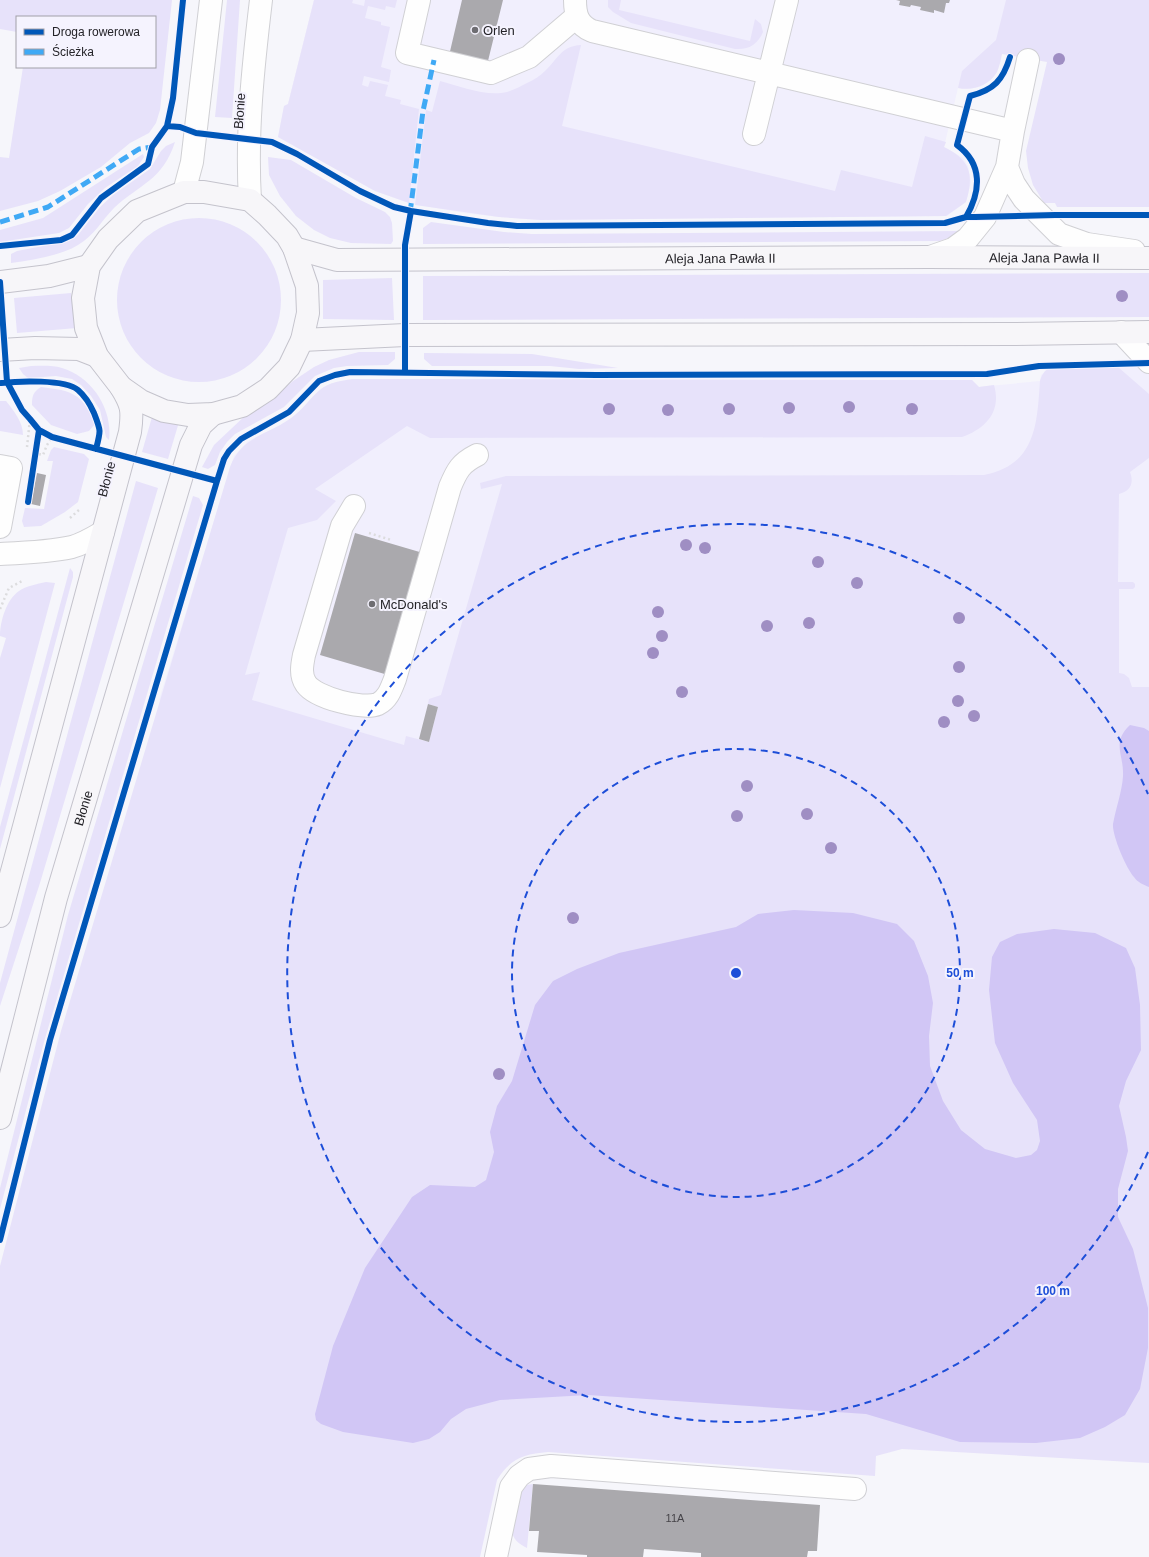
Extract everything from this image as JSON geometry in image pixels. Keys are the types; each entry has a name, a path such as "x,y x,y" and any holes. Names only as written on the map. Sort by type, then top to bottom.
{"main road":[{"path":"184,192 204,192 250,200 287,236 294,248 307,286 308,313 302,340 289,367 268,389 242,406 213,414 188,415 164,411 141,401 121,387 97,356 86,328 83,298 89,266 108,239 138,211 184,192"},
{"name":"Aleja Jana Pawła II","path":"294,248 337,260 929,257 1149,258"},
{"path":"0,282 49,276 89,266"},
{"path":"302,340 405,335 1013,334 1149,332"},
{"path":"0,350 35,348 79,349 97,356"},
{"name":"Błonie","path":"0,916 130,432 132,417 131,403 121,387"},
{"name":"Błonie","path":"0,1118 56,898 191,445 201,425 213,414"}],"street":[{"path":"184,192 192,162 211,0"},
{"name":"Błonie","path":"250,200 248,140 252,70 261,0"},
{"path":"419,0 407,53 491,73 529,57 576,8 581,24 592,30 1013,131"},
{"path":"754,134 787,0"},
{"path":"929,257 953,249 968,238 986,216 1007,167 1028,60"},
{"path":"1007,167 1014,184 1024,199 1059,234 1087,244 1149,254"},
{"path":"1121,332 1149,362"},
{"path":"354,506 342,526 304,655 302,672 306,685 322,696 351,704 372,705 379,704 391,691 450,486 459,468 465,461 477,455"},
{"path":"0,466 11,468 0,527"},
{"path":"0,554 24,553 72,547 103,532"},
{"path":"496,1557 512,1487 519,1476 529,1469 551,1466 856,1489"}],"path":[{"path":"26,451 30,419"},
{"path":"33,453 43,454 52,437"},
{"path":"34,460 33,453 36,445"},
{"path":"64,522 80,509"},
{"path":"0,609 9,588 26,579"}],"shaded area":[{"path":"0,0 172,0 160,110 156,123 149,133 130,143 101,167 60,191 38,201 0,211 0,157 9,158 23,68 156,68 156,16 16,16 16,32 0,29"},
{"path":"227,0 240,0 232,118 215,117"},
{"path":"314,0 1010,0 997,72 988,82 979,87 970,89 958,88 944,147 963,158 968,166 971,182 966,202 947,216 541,220 464,213 409,203 375,191 278,137 284,106 288,104"},
{"path":"314,0 353,0 352,3 364,6 365,0 397,0 395,8 386,6 385,10 368,6 365,18 381,22 381,25 390,27 381,67 391,70 389,82 364,76 362,85 368,87 370,81 388,85 385,96 401,100 400,104 419,109 409,203 375,191 278,137 284,106 288,104"},
{"path":"608,0 621,0 619,10 750,41 755,19 761,24 763,32 756,43 749,47 735,49 631,23 613,12 608,7"},
{"path":"1006,0 1149,0 1149,207 1057,207 1055,203 1044,203 1033,185 1028,168 1026,151 1047,62 1002,54 997,72 990,81 974,88 958,88 962,71 996,40"},
{"path":"581,45 562,126 835,191 841,170 912,187 925,136 946,142 944,147 960,157 965,163 970,176 970,184 966,202 946,216 541,220 499,217 415,205 426,110 432,112 440,81 482,92 507,92 532,81 543,73 564,51 574,46"},
{"path":"175,142 170,155 157,173 114,208 93,233 84,241 71,249 54,255 11,263 11,254 17,251 69,241 78,235 100,207 113,195 150,169 161,151 166,146"},
{"path":"143,154 144,157 138,166 105,188 88,204 69,228 59,233 0,242 0,230 43,218"},
{"path":"268,157 291,160 356,198 385,212 390,217 392,223 393,241 391,244 351,243 330,238 314,230 296,216 280,196 269,175"},
{"path":"191,218 207,218 230,224 245,232 257,242 267,254 275,269 281,292 281,308 275,331 267,346 257,358 245,368 230,376 207,382 191,382 168,376 153,368 141,358 131,346 121,324 117,308 117,292 123,269 131,254 141,242 153,232 175,222"},
{"path":"431,222 504,232 532,234 961,231 952,237 940,241 423,244 423,228"},
{"path":"1149,273 1149,317 423,320 423,276"},
{"path":"392,278 394,320 323,319 323,280"},
{"path":"71,293 77,328 17,333 14,298"},
{"path":"359,352 395,352 395,359 388,365 347,366 334,368 315,376 284,407 235,434 220,452 215,465 208,469 202,467 214,445 248,413 265,405 293,381 314,367 329,360"},
{"path":"424,353 532,354 618,368 579,369 550,366 432,366 424,359"},
{"path":"31,366 50,366 62,368 73,372 83,379 98,396 104,406 108,417 109,440 106,437 100,410 91,396 81,385 72,379 56,376 28,378 19,368"},
{"path":"1118,367 1149,394 1149,458 1130,472 1132,480 1129,489 1119,494 1118,582 1133,582 1135,584 1133,589 1119,589 1119,673 1124,674 1129,678 1132,687 1149,687 1149,1463 902,1449 876,1456 875,1476 548,1452 531,1454 512,1462 497,1480 480,1557 0,1557 0,1266 61,1031 230,467 235,456 242,448 258,436 287,421 327,385 352,379 972,380 979,387 994,385 996,403 990,418 978,429 962,437 430,438 407,426 315,489 336,501 317,520 288,528 245,675 260,672 252,700 404,745 406,736 429,742 438,707 428,704 429,699 441,695 502,484 481,489 480,483 506,476 984,475 1001,470 1014,462 1024,452 1035,427 1040,381 1043,373 1047,369"},
{"path":"1149,367 1149,701 501,806 159,700 234,456 248,441 277,427 296,415 320,389 338,382 374,379 972,380 979,387 1040,381 1041,375 1049,368"},
{"path":"41,387 61,390 75,395 86,406 95,424 89,431 77,434 51,425 32,405 34,394"},
{"path":"0,401 6,401 15,413 20,421 23,435 0,431"},
{"path":"152,417 179,422 168,459 142,452"},
{"path":"54,447 84,454 89,459 78,502 65,512 41,526 24,527 22,521 25,508 44,509 53,461 47,461 51,450"},
{"path":"136,481 158,488 40,883 0,1006 0,983"},
{"path":"193,496 199,498 203,505 44,1042 0,1209 0,1188 68,915"},
{"path":"70,568 73,572 73,577 0,849 0,827"},
{"path":"46,582 55,583 0,788 0,658 6,638 0,636 1,624 7,606 14,595 32,585"},
{"path":"1130,725 1144,728 1149,731 1149,887 1137,880 1131,873 1120,851 1113,829 1123,776 1120,743 1124,731"},
{"path":"794,910 853,913 897,924 914,941 928,976 933,1003 929,1036 930,1066 943,1101 961,1130 985,1149 1016,1158 1031,1155 1037,1150 1040,1141 1037,1120 1013,1083 995,1043 989,990 992,957 1000,942 1017,934 1054,929 1095,933 1126,948 1135,968 1140,1005 1141,1050 1126,1081 1119,1106 1128,1151 1118,1189 1118,1217 1133,1249 1148,1308 1148,1348 1140,1389 1125,1415 1105,1427 1080,1438 1036,1443 960,1442 866,1414 588,1395 500,1400 466,1409 451,1419 440,1432 429,1439 413,1443 343,1432 321,1424 316,1420 315,1414 333,1346 365,1268 412,1197 430,1185 475,1187 486,1180 494,1152 490,1132 497,1106 512,1081 535,1005 553,981 577,969 619,953 736,927 758,914"},
{"path":"533,1484 527,1548 514,1538 512,1533 519,1491 526,1485"}],"building":[{"name":"Orlen","path":"462,0 503,0 486,69 448,60"},
{"path":"896,0 950,0 949,3 946,3 944,13 934,10 934,13 920,10 921,7 899,5 900,1"},
{"path":"37,473 46,475 40,506 31,504"},
{"name":"McDonald's","path":"355,533 423,553 388,675 320,655"},
{"path":"428,704 438,707 429,742 419,739"},
{"path":"533,1484 820,1505 817,1551 808,1551 807,1557 701,1557 701,1553 644,1549 643,1557 587,1557 587,1555 537,1552 539,1531 529,1531"}],"marked path":[{"path":"410,213 423,111 434,60"},
{"path":"0,222 48,207 139,149 152,147 154,145"}],"cycle path":[{"path":"0,246 61,240 72,235 101,198 148,164 152,147 167,126 173,98 183,0"},
{"path":"966,217 975,197 977,178 971,161 965,152 957,145 970,96 985,91 996,83 1001,78 1010,57"},
{"path":"167,126 180,127 196,133 272,142 297,154 360,191 394,207 488,223 517,226 945,223 966,217 1149,215"},
{"path":"405,372 405,245 411,211"},
{"path":"0,282 7,382 22,410 39,430 52,437 217,481"},
{"path":"0,1240 50,1040 217,481 224,459 229,451 241,439 289,412 319,381 335,375 350,372 596,375 987,374 1039,366 1149,363"},
{"path":"1,383 29,381 52,382 72,386 78,390 89,403 98,424 100,431 96,449"},
{"path":"28,502 39,430"}],"place":[{"name":"Orlen","path":"475,30"},
{"name":"McDonald's","path":"372,604"}]}
